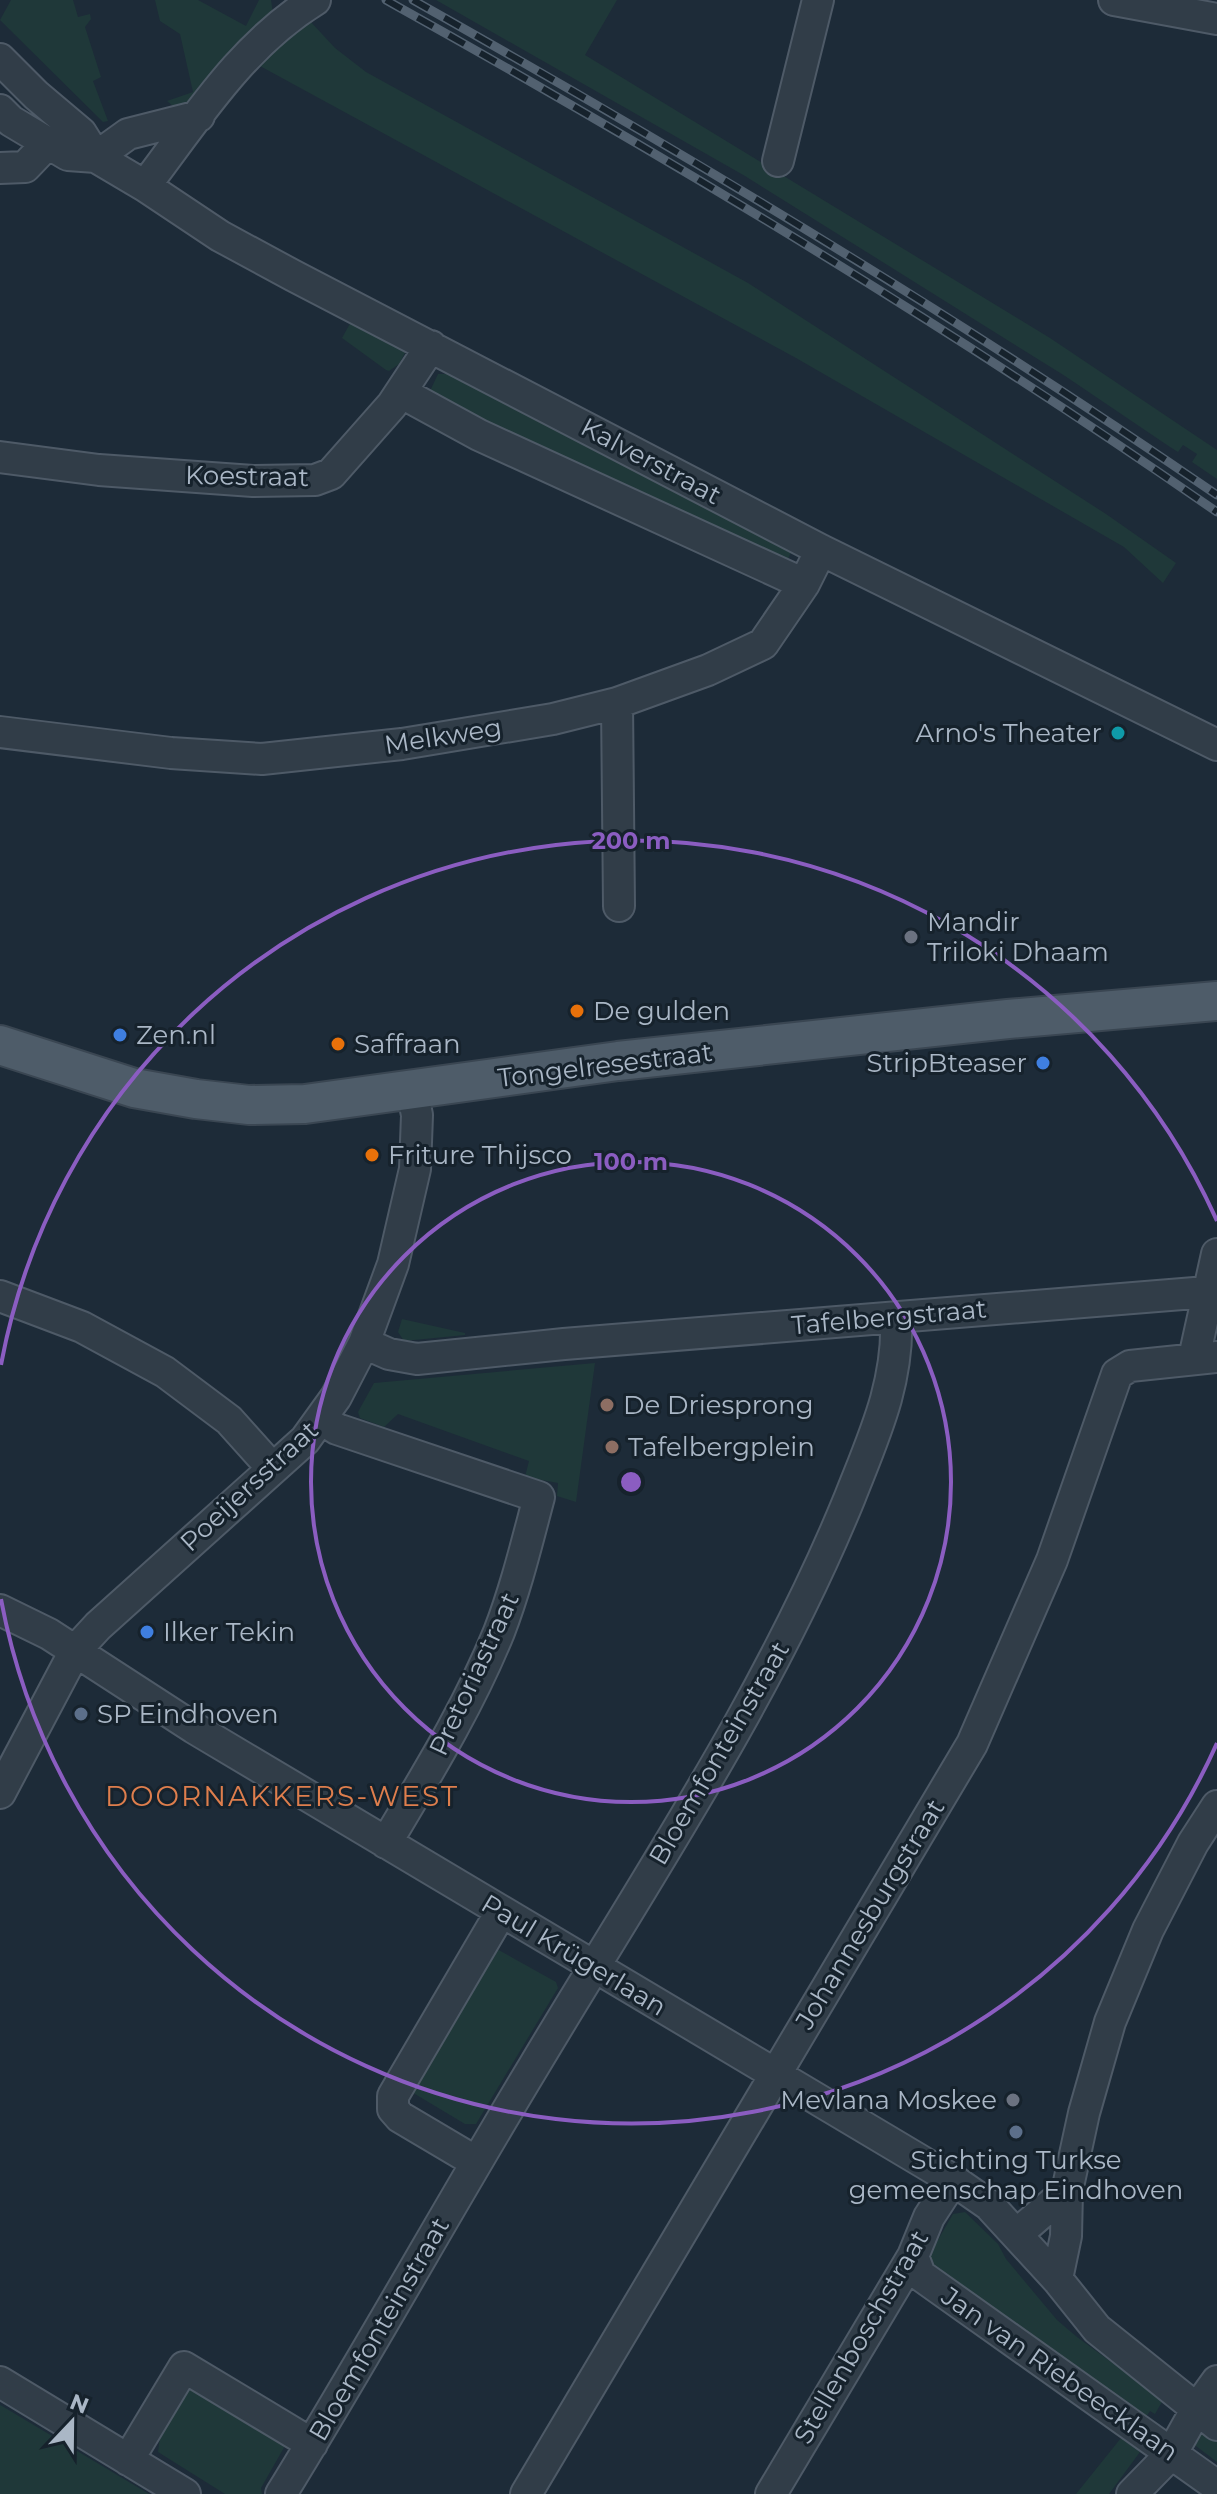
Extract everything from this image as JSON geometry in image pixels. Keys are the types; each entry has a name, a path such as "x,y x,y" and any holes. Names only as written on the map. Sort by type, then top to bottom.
{"main road":[{"name":"Tongelresestraat","path":"0,1045 134,1088 249,1105 305,1104 618,1061 997,1020 1217,1001"}],"street":[{"path":"145,186 243,58 269,32 315,0"},
{"path":"778,161 818,0"},
{"path":"1114,0 1217,19"},
{"name":"Kalverstraat","path":"0,59 81,133 96,157"},
{"name":"Kalverstraat","path":"0,110 11,121 68,155 96,157 220,236 821,550 1217,745"},
{"path":"96,157 128,134 199,116"},
{"path":"0,168 25,167 48,143"},
{"name":"Koestraat","path":"0,457 129,472 253,481 315,480 331,474 402,393 431,346"},
{"name":"Kalverstraat","path":"402,393 479,435 804,584"},
{"name":"Melkweg","path":"0,732 171,753 262,759 402,744 553,719 617,703 708,670 763,644 804,584 821,550"},
{"path":"617,703 619,906"},
{"name":"Poeijersstraat","path":"0,1793 75,1651 98,1626 305,1440 321,1419 364,1343 393,1264 415,1169 417,1115 412,1090"},
{"path":"1206,1357 1207,1292 1217,1254"},
{"name":"Tafelbergstraat","path":"364,1343 389,1354 417,1359 1207,1292"},
{"path":"0,1296 82,1327 165,1372 229,1420 272,1468"},
{"name":"Bloemfonteinstraat","path":"281,2494 731,1737 805,1600 884,1409 898,1345 896,1317"},
{"name":"Johannesburgstraat","path":"526,2494 972,1744 1052,1560 1117,1374 1130,1366 1206,1357"},
{"name":"Pretoriastraat","path":"321,1419 337,1429 539,1497 515,1586 498,1633 441,1750 386,1843"},
{"name":"Paul Krügerlaan","path":"0,1610 49,1634 194,1728 953,2180 989,2205 1057,2279"},
{"path":"1057,2279 1066,2236 1067,2191 1096,2068 1127,1978 1182,1864 1217,1806"},
{"path":"476,2162 400,2117 393,2109 393,2096 501,1912"},
{"name":"Stellenboschstraat","path":"771,2494 913,2256 929,2217 953,2180"},
{"path":"1017,2234 1067,2191"},
{"name":"Jan van Riebeecklaan","path":"913,2256 920,2275 1217,2486"},
{"name":"Jan van Riebeecklaan","path":"1057,2279 1097,2329 1207,2417"},
{"path":"128,2460 184,2367 312,2444"},
{"path":"1132,2494 1207,2417 1217,2381"},
{"path":"0,2382 185,2494"}],"green space":[{"path":"11,0 73,0 78,17 90,14 91,19 85,27 101,77 93,81 108,121 103,122 0,20"},
{"path":"155,0 198,0 246,26 259,0 271,0 273,14 200,99 179,111 167,101 193,92 180,34 160,21"},
{"path":"436,0 617,0 585,55 1050,338 1217,450 1217,479 1192,462 1197,454 1183,445 1178,452 1065,376 745,176"},
{"path":"309,20 335,48 366,72 748,283 1106,514 1176,563 1163,583 1124,547 796,358 260,66 273,49"},
{"path":"352,320 406,351 399,364 386,370 342,338"},
{"path":"438,374 457,374 792,550 785,566 436,402 430,391"},
{"path":"402,1319 465,1335 404,1341 398,1332"},
{"path":"595,1363 576,1502 557,1496 558,1483 525,1477 529,1461 398,1414 384,1427 360,1418 358,1412 374,1383"},
{"path":"495,1948 556,1982 558,1988 476,2124 465,2124 410,2091"},
{"path":"965,2212 998,2244 1006,2259 1057,2320 1163,2400 1155,2414 1150,2411 1144,2420 924,2264 953,2214"},
{"path":"188,2386 286,2444 261,2488 262,2494 225,2494 158,2452 161,2429"},
{"path":"2,2406 149,2494 0,2494"},
{"path":"1198,2430 1217,2440 1217,2462 1192,2443"},
{"path":"1121,2438 1140,2452 1109,2494 1076,2494"}],"railway":[{"path":"386,0 598,121 912,310 1217,512"},
{"path":"413,0 821,238 1021,364 1217,495"}],"place":[{"name":"Arno's Theater","path":"1118,733"},
{"name":"Mandir Triloki Dhaam","path":"911,937"},
{"name":"De gulden","path":"577,1011"},
{"name":"Zen.nl","path":"120,1035"},
{"name":"Saffraan","path":"338,1044"},
{"name":"StripBteaser","path":"1043,1063"},
{"name":"Friture Thijsco","path":"372,1155"},
{"name":"De Driesprong","path":"607,1405"},
{"name":"Tafelbergplein","path":"612,1447"},
{"name":"Ilker Tekin","path":"147,1632"},
{"name":"SP Eindhoven","path":"81,1714"},
{"name":"Mevlana Moskee","path":"1013,2100"},
{"name":"Stichting Turkse gemeenschap Eindhoven","path":"1016,2132"}],"district":[{"name":"DOORNAKKERS-WEST","path":"282,1796"}]}
